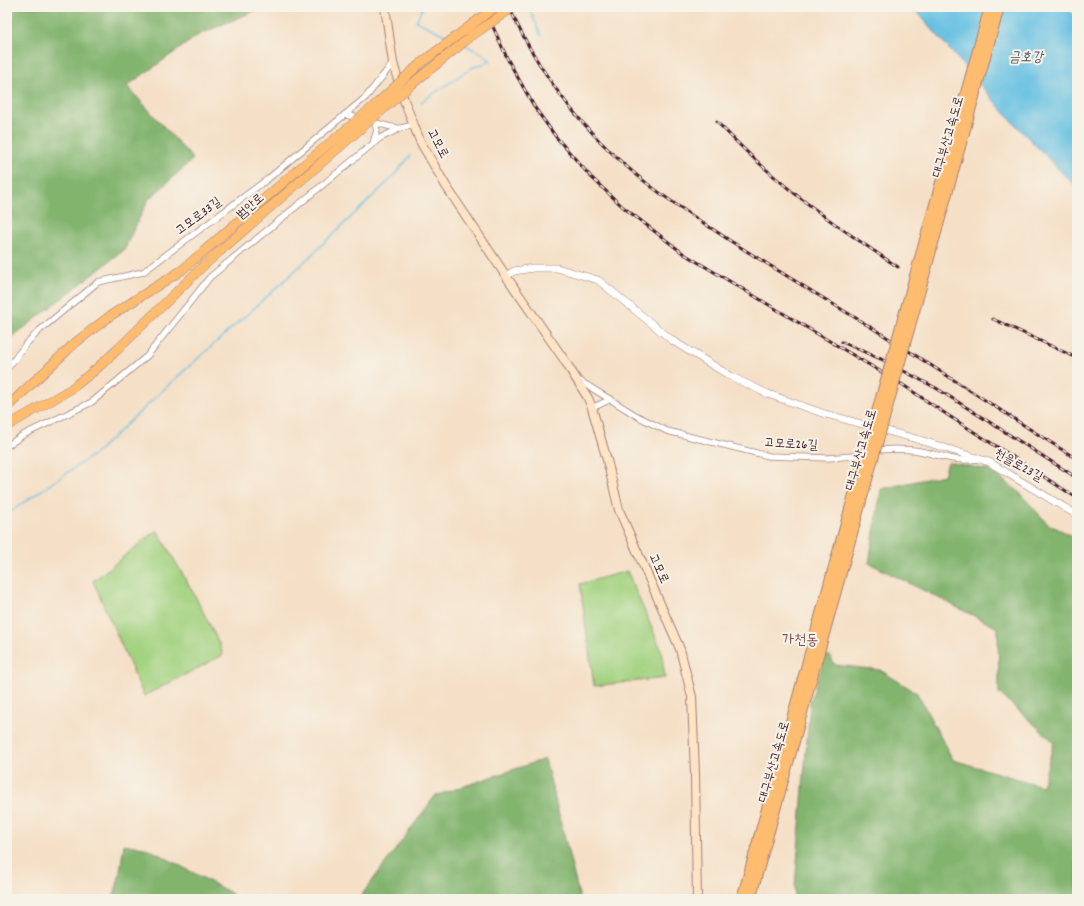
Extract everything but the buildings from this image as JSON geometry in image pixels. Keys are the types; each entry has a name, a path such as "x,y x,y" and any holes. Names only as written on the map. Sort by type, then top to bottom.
{"highway":[{"path":"8,405 75,343 110,316 182,270 367,112 421,63 495,7"},
{"name":"범안로","path":"7,426 71,389 95,370 204,265 306,176 417,80 470,37 513,7"},
{"name":"대구부산고속도로","path":"742,899 831,595 990,7"},
{"name":"대구부산고속도로","path":"864,475 999,7"},
{"name":"대구부산고속도로","path":"750,899 811,665"}],"main road":[{"name":"고모로","path":"385,7 394,63 404,100 420,141 446,186 577,379 592,408 619,510 680,649 692,697 697,899"}],"street":[{"name":"고모로33길","path":"7,369 26,344 40,330 98,282 143,272 269,178 372,90 394,63"},
{"path":"344,115 361,118 389,127 400,128"},
{"path":"373,144 377,134 377,128 374,122"},
{"path":"7,446 22,436 92,402 147,356 210,277 373,144 400,128 414,125"},
{"name":"천을로23길","path":"506,276 514,271 533,268 557,268 598,280 673,341 732,376 768,394 822,413 920,440 989,462 1077,515"},
{"name":"고모로26길","path":"577,379 637,416 667,431 769,456 835,457 866,455 872,450 886,450 920,451 967,461 978,459"},
{"path":"592,408 611,399"}],"green space":[{"path":"7,7 264,7 200,34 127,86 193,159 148,200 124,250 7,341"},
{"path":"948,462 989,470 1018,491 1048,524 1077,538 1077,899 794,899 810,702 825,657 829,655 835,665 880,670 917,693 953,760 1042,786 1054,742 999,693 998,628 869,563 881,489 944,475"},
{"path":"157,530 194,594 219,643 223,655 144,696 93,581"},
{"path":"627,571 661,649 665,678 594,686 580,584"},
{"path":"545,759 580,899 362,899 361,896 435,796"},
{"path":"124,844 149,849 231,893 236,899 113,899 119,878"}],"water":[{"name":"금호강","path":"913,7 1066,7 1077,18 1077,188 1009,118"}],"waterway":[{"path":"423,7 416,21 449,37"},
{"path":"529,7 541,36"},
{"path":"465,45 481,53 491,61"},
{"path":"421,102 473,67 491,61"},
{"path":"7,514 96,453 175,379 282,283 391,179 410,156"}],"railway":[{"path":"484,7 508,60 535,108 556,137 591,177 623,207 684,254 903,385 1077,498"},
{"path":"509,7 542,68 569,106 600,141 629,169 671,201 729,240 877,331 1077,459"},
{"path":"717,122 753,158 809,205 898,267"},
{"path":"993,319 1077,358"},
{"path":"842,342 881,359 936,388 1077,478"}],"district":[{"name":"가천동","path":"800,641"}]}
